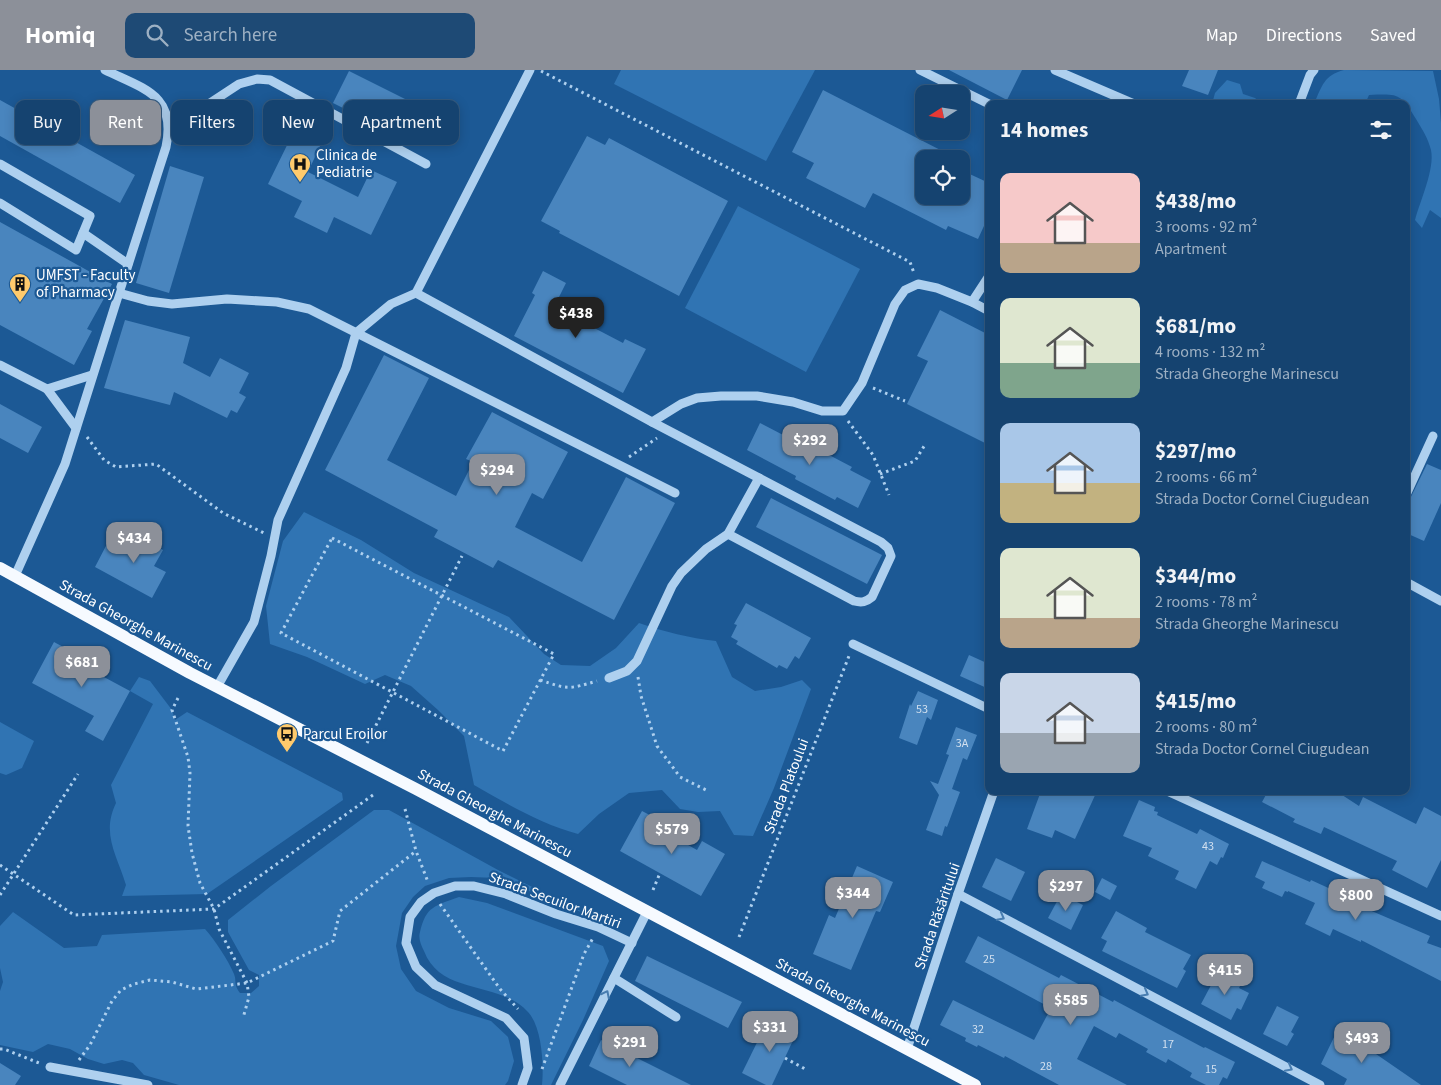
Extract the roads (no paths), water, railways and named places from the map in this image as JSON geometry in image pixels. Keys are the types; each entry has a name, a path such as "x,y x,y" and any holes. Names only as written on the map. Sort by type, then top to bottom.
{"main road":[{"name":"Strada Gheorghe Marinescu","path":"0,568 217,687 416,789 975,1085"}],"street":[{"path":"14,576 65,464 166,147 169,130 167,115 160,101 146,90 105,70"},
{"path":"217,687 254,622 278,520 346,368 356,333 391,304 416,294 530,70"},
{"path":"920,70 985,102"},
{"path":"1055,70 1125,100"},
{"path":"1300,100 1310,72"},
{"path":"169,130 239,84 257,79 270,80 426,164"},
{"path":"0,164 90,216 76,250 0,203"},
{"path":"83,233 128,264"},
{"path":"972,302 985,282"},
{"path":"652,422 681,404 697,398 721,396 757,396 793,402 822,411 843,411 862,383 895,304 904,290 918,284 937,288 985,309"},
{"path":"119,293 148,301 172,304 227,299 277,302 309,309 675,494"},
{"path":"416,294 652,422 881,542 888,548 891,556 872,597 867,602 854,601 728,534"},
{"path":"0,365 46,388 77,426"},
{"path":"46,388 92,376"},
{"path":"1410,487 1434,436"},
{"path":"609,678 627,671 636,661 672,586 681,573 706,549 728,534 759,478"},
{"path":"1410,584 1441,601"},
{"path":"854,644 985,707"},
{"name":"Strada Răsăritului","path":"907,1049 993,795"},
{"path":"1176,795 1441,916"},
{"name":"Strada Secuilor Martiri","path":"522,1085 528,1068 524,1038 506,1018 435,984 416,967 406,943 410,917 421,902 434,893 455,886 474,886 506,894 556,914 598,927 632,943"},
{"path":"958,894 1320,1085"},
{"path":"560,1085 647,912"},
{"path":"614,978 676,1017"},
{"path":"50,1067 148,1085"}],"place":[{"name":"Clinica de Pediatrie","path":"300,183"},
{"name":"UMFST - Faculty of Pharmacy","path":"20,303"},
{"name":"Parcul Eroilor","path":"287,753"}]}
